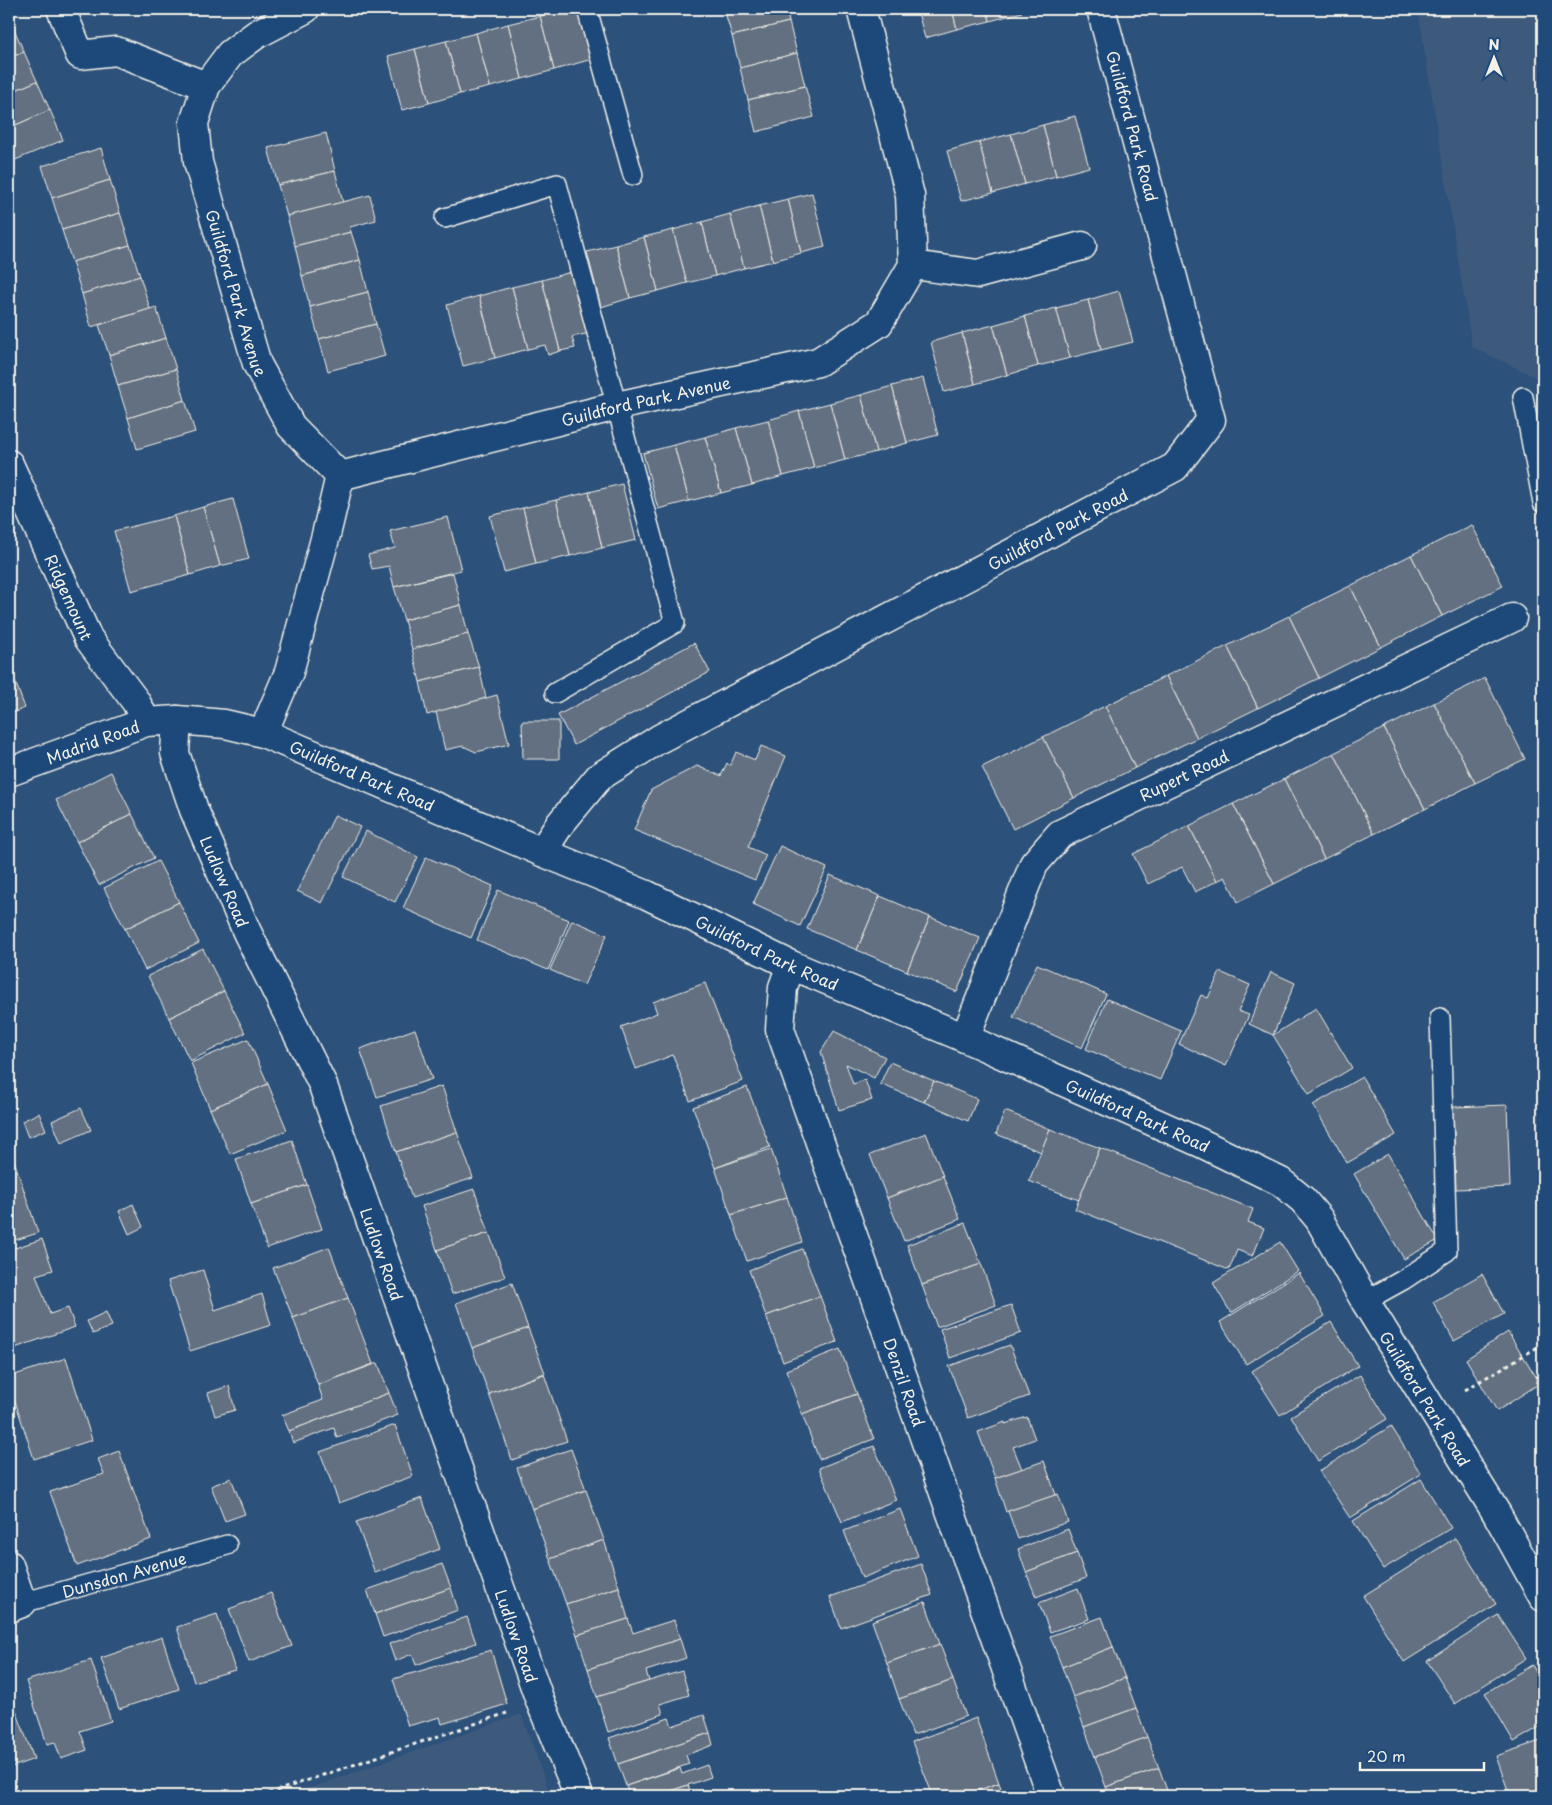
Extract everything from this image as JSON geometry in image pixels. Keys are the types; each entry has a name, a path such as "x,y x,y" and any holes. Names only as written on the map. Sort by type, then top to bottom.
{"street":[{"path":"60,9 80,55 116,51 206,86"},
{"name":"Guildford Park Avenue","path":"305,9 257,34 230,54 206,86 194,123 198,162 257,364 291,426 340,476 617,406 818,362 879,323 913,266"},
{"path":"861,9 910,195 913,266 978,274 1082,246"},
{"name":"Guildford Park Road","path":"542,852 560,824 599,777 659,739 1175,467 1211,420 1101,9"},
{"name":"Ridgemount","path":"9,464 88,638 136,702 146,722"},
{"path":"263,733 289,672 340,476"},
{"name":"Rupert Road","path":"965,1038 1034,864 1060,834 1512,618"},
{"name":"Guildford Park Road","path":"177,720 225,724 263,733 647,895 791,965 965,1038 1201,1143 1281,1182 1303,1200 1319,1219 1365,1301 1497,1514 1543,1597"},
{"name":"Madrid Road","path":"9,772 146,722 177,720"},
{"name":"Ludlow Road","path":"177,720 175,753 194,810 247,932 322,1083 540,1701 579,1796"},
{"name":"Denzil Road","path":"791,965 783,987 780,1029 1051,1796"},
{"name":"Dunsdon Avenue","path":"9,1565 15,1605"}],"lane":[{"path":"587,9 633,175"},
{"path":"446,218 557,184 675,623 555,693"},
{"path":"1522,397 1543,503"},
{"path":"1365,1301 1403,1280 1447,1251 1440,1018"},
{"name":"Dunsdon Avenue","path":"15,1605 227,1545"}],"path":[{"path":"1465,1390 1543,1344"},
{"path":"261,1796 540,1701"}],"shaded area":[{"path":"1418,9 1543,9 1543,408 1537,378 1472,347"},
{"path":"521,1714 551,1796 287,1796"}],"building":[{"path":"568,9 579,9 592,59 554,70 540,16"},
{"path":"724,9 786,9 789,22 732,36"},
{"path":"917,9 952,9 957,29 925,38"},
{"path":"952,9 987,9 990,21 957,29"},
{"path":"987,9 1021,9 1022,12 990,21"},
{"path":"540,16 554,70 522,79 508,24"},
{"path":"11,22 24,52 9,58 9,23"},
{"path":"789,22 797,53 740,68 732,36"},
{"path":"508,24 522,79 490,87 476,33"},
{"path":"476,33 490,87 460,94 446,41"},
{"path":"446,41 460,94 429,103 415,49"},
{"path":"415,49 429,103 402,110 388,56"},
{"path":"24,52 37,81 9,93 9,58"},
{"path":"797,53 805,86 748,100 740,68"},
{"path":"37,81 50,110 9,128 9,93"},
{"path":"805,86 814,117 756,132 748,100"},
{"path":"50,110 63,140 13,161 9,152 9,128"},
{"path":"1075,116 1089,167 1056,176 1043,125"},
{"path":"1043,125 1056,176 1025,184 1011,134"},
{"path":"326,133 335,171 278,185 268,148"},
{"path":"1011,134 1025,184 993,193 979,142"},
{"path":"979,142 993,193 961,201 947,151"},
{"path":"101,148 110,180 52,198 42,166"},
{"path":"335,171 343,202 287,216 278,185"},
{"path":"110,180 120,213 62,230 52,198"},
{"path":"812,193 825,247 801,253 788,199"},
{"path":"370,195 376,220 350,227 351,232 295,246 287,216"},
{"path":"788,199 801,253 773,261 759,206"},
{"path":"759,206 773,261 744,268 730,214"},
{"path":"120,213 130,245 72,262 62,230"},
{"path":"730,214 744,268 715,276 702,222"},
{"path":"702,222 715,276 687,283 673,230"},
{"path":"673,230 687,283 658,291 644,237"},
{"path":"351,232 360,260 302,276 295,246"},
{"path":"644,237 658,291 630,298 616,245"},
{"path":"130,245 140,276 82,294 72,262"},
{"path":"616,245 630,298 601,307 587,252"},
{"path":"360,260 368,292 310,307 302,276"},
{"path":"575,271 590,333 572,337 575,348 560,351 542,280"},
{"path":"140,276 150,309 91,327 82,294"},
{"path":"542,280 560,351 548,355 545,345 528,349 512,287"},
{"path":"512,287 528,349 495,358 479,296"},
{"path":"1119,291 1133,342 1101,350 1088,300"},
{"path":"368,292 376,324 319,339 310,307"},
{"path":"479,296 495,358 463,366 447,305"},
{"path":"1088,300 1101,350 1070,358 1056,308"},
{"path":"156,307 166,338 109,355 99,325"},
{"path":"1056,308 1070,358 1038,366 1025,316"},
{"path":"1025,316 1038,366 1007,375 993,325"},
{"path":"376,324 385,356 328,371 319,339"},
{"path":"993,325 1007,375 975,384 962,333"},
{"path":"962,333 975,384 944,392 931,342"},
{"path":"166,338 176,369 118,386 109,355"},
{"path":"176,369 185,400 128,418 118,386"},
{"path":"923,378 938,435 907,443 892,386"},
{"path":"892,386 907,443 876,452 861,395"},
{"path":"861,395 876,452 845,460 830,403"},
{"path":"185,400 195,432 137,449 128,418"},
{"path":"830,403 845,460 814,468 799,411"},
{"path":"799,411 814,468 783,476 768,420"},
{"path":"768,420 783,476 752,485 736,428"},
{"path":"736,428 752,485 721,493 705,437"},
{"path":"705,437 721,493 689,501 674,445"},
{"path":"674,445 689,501 658,509 643,453"},
{"path":"622,484 636,540 602,548 589,492"},
{"path":"589,492 602,548 570,556 556,500"},
{"path":"233,499 249,559 220,566 203,507"},
{"path":"556,500 570,556 536,564 523,508"},
{"path":"203,507 220,566 190,575 174,516"},
{"path":"523,508 536,564 504,572 490,516"},
{"path":"174,516 190,575 131,591 114,531"},
{"path":"448,517 461,570 394,587 389,566 372,569 368,555 395,548 390,531"},
{"path":"1472,525 1503,586 1442,616 1411,555"},
{"path":"1411,555 1442,616 1381,647 1350,586"},
{"path":"453,573 461,605 404,620 394,587"},
{"path":"1350,586 1381,647 1319,678 1289,616"},
{"path":"461,605 468,634 412,649 404,620"},
{"path":"1289,616 1319,678 1258,708 1227,646"},
{"path":"468,634 479,667 420,682 412,649"},
{"path":"694,643 710,672 574,745 558,715"},
{"path":"1227,646 1258,708 1197,738 1166,676"},
{"path":"9,665 25,708 9,714"},
{"path":"479,667 486,698 427,715 420,682"},
{"path":"1166,676 1197,738 1135,768 1105,706"},
{"path":"1485,678 1525,759 1475,783 1434,703"},
{"path":"497,695 509,744 476,752 463,746 445,750 436,712"},
{"path":"1434,703 1475,783 1425,809 1384,728"},
{"path":"1105,706 1135,768 1074,798 1043,737"},
{"path":"522,721 559,721 559,759 523,759"},
{"path":"1384,728 1425,809 1374,834 1334,753"},
{"path":"1043,737 1074,798 1013,829 982,767"},
{"path":"761,746 786,756 748,847 766,855 755,880 634,830 651,790 697,766 721,776 727,763 730,766 736,752 755,760"},
{"path":"1334,753 1374,834 1324,859 1284,779"},
{"path":"111,772 132,814 77,842 56,800"},
{"path":"1284,779 1324,859 1274,884 1233,804"},
{"path":"1233,804 1274,884 1238,902 1225,877 1217,881 1189,826"},
{"path":"132,814 154,858 99,885 77,842"},
{"path":"335,815 360,827 322,903 297,891"},
{"path":"1189,826 1217,881 1195,892 1182,867 1148,884 1133,854"},
{"path":"366,831 418,857 395,902 343,877"},
{"path":"780,846 827,868 800,926 753,904"},
{"path":"426,857 493,886 471,938 403,908"},
{"path":"158,861 179,902 125,929 104,888"},
{"path":"830,875 880,896 857,950 807,929"},
{"path":"498,890 569,920 548,970 477,940"},
{"path":"880,896 930,917 907,971 857,950"},
{"path":"179,902 199,943 145,970 125,929"},
{"path":"930,917 980,938 957,992 907,971"},
{"path":"572,920 607,935 584,985 550,970"},
{"path":"203,949 224,991 169,1018 148,976"},
{"path":"1037,964 1106,994 1082,1048 1013,1017"},
{"path":"1220,972 1250,985 1238,1011 1249,1015 1226,1066 1179,1044 1201,995 1208,998"},
{"path":"1271,972 1295,983 1273,1035 1249,1024"},
{"path":"705,983 743,1081 690,1101 673,1055 636,1069 621,1027 657,1013 653,1002"},
{"path":"224,991 245,1033 190,1061 169,1018"},
{"path":"1107,999 1181,1031 1160,1080 1086,1049"},
{"path":"1316,1008 1352,1068 1309,1094 1273,1035"},
{"path":"415,1029 432,1079 377,1097 360,1049"},
{"path":"834,1031 885,1057 874,1078 846,1064 853,1084 865,1080 872,1100 839,1110 821,1052"},
{"path":"248,1039 268,1084 210,1109 191,1063"},
{"path":"890,1062 934,1081 924,1102 880,1084"},
{"path":"1362,1077 1396,1135 1347,1163 1313,1105"},
{"path":"934,1081 977,1099 968,1121 924,1102"},
{"path":"268,1084 287,1130 230,1154 210,1109"},
{"path":"442,1086 457,1132 396,1152 381,1106"},
{"path":"747,1087 770,1147 715,1168 693,1107"},
{"path":"1507,1105 1510,1187 1456,1189 1453,1107"},
{"path":"81,1108 91,1130 61,1143 52,1121"},
{"path":"1005,1111 1050,1129 1041,1152 996,1134"},
{"path":"39,1113 46,1130 28,1137 22,1121"},
{"path":"1050,1129 1100,1148 1079,1200 1029,1181"},
{"path":"457,1132 473,1178 412,1198 396,1152"},
{"path":"926,1133 943,1176 887,1198 870,1155"},
{"path":"292,1140 307,1185 251,1204 236,1159"},
{"path":"9,1145 38,1233 9,1242"},
{"path":"1100,1148 1253,1209 1248,1222 1264,1228 1253,1256 1237,1250 1229,1270 1075,1209"},
{"path":"771,1149 787,1197 731,1215 715,1168"},
{"path":"1388,1154 1438,1240 1404,1259 1354,1174"},
{"path":"943,1176 960,1219 904,1241 887,1198"},
{"path":"307,1185 322,1229 267,1248 251,1204"},
{"path":"474,1189 489,1233 437,1250 422,1206"},
{"path":"787,1197 802,1242 747,1261 731,1215"},
{"path":"133,1204 143,1227 129,1234 119,1211"},
{"path":"965,1223 981,1264 922,1285 907,1245"},
{"path":"489,1233 505,1277 452,1294 437,1250"},
{"path":"42,1239 53,1270 36,1275 50,1314 68,1308 75,1327 9,1350 9,1250"},
{"path":"1280,1242 1298,1271 1231,1313 1213,1283"},
{"path":"329,1247 348,1298 293,1318 273,1268"},
{"path":"802,1249 820,1296 766,1316 749,1270"},
{"path":"981,1264 996,1305 937,1327 922,1285"},
{"path":"203,1270 215,1310 262,1294 271,1325 190,1351 168,1281"},
{"path":"1299,1273 1325,1316 1246,1364 1220,1322"},
{"path":"1482,1274 1504,1314 1454,1341 1433,1302"},
{"path":"512,1283 528,1328 472,1348 456,1303"},
{"path":"820,1296 837,1342 783,1362 766,1316"},
{"path":"348,1298 373,1364 318,1385 293,1318"},
{"path":"1011,1305 1021,1333 950,1358 940,1329"},
{"path":"106,1312 112,1326 93,1334 87,1321"},
{"path":"1331,1322 1358,1366 1280,1415 1252,1371"},
{"path":"528,1328 545,1373 489,1394 472,1348"},
{"path":"1508,1332 1540,1383 1497,1411 1466,1359"},
{"path":"1010,1345 1029,1396 968,1418 949,1366"},
{"path":"840,1349 857,1394 802,1414 786,1370"},
{"path":"66,1358 92,1440 34,1459 9,1383 9,1377"},
{"path":"378,1363 389,1393 289,1431 282,1415 323,1400 318,1385"},
{"path":"544,1374 567,1441 512,1460 489,1394"},
{"path":"1360,1375 1387,1419 1318,1461 1291,1416"},
{"path":"229,1386 235,1410 215,1416 208,1393"},
{"path":"389,1393 398,1415 337,1438 334,1428 293,1443 289,1431"},
{"path":"857,1394 874,1439 819,1459 802,1414"},
{"path":"1027,1417 1035,1439 1013,1447 1022,1469 995,1478 978,1432 1005,1422 1005,1424"},
{"path":"395,1425 413,1476 339,1503 320,1452"},
{"path":"1391,1426 1421,1474 1350,1518 1319,1471"},
{"path":"874,1446 896,1500 842,1522 819,1468"},
{"path":"571,1449 586,1490 532,1509 517,1468"},
{"path":"119,1451 151,1539 77,1566 50,1492 104,1474 98,1459"},
{"path":"1044,1461 1056,1495 1006,1512 995,1478"},
{"path":"231,1478 245,1514 225,1521 211,1486"},
{"path":"1421,1479 1451,1528 1383,1569 1353,1521"},
{"path":"586,1490 604,1540 550,1559 532,1509"},
{"path":"1058,1494 1068,1522 1018,1539 1008,1511"},
{"path":"422,1498 440,1549 375,1573 356,1522"},
{"path":"900,1509 918,1556 862,1578 844,1531"},
{"path":"1068,1529 1077,1553 1026,1572 1018,1549"},
{"path":"1455,1538 1496,1604 1404,1662 1363,1596"},
{"path":"604,1540 619,1587 566,1604 550,1559"},
{"path":"1077,1553 1086,1578 1036,1597 1026,1572"},
{"path":"442,1564 451,1588 375,1614 367,1590"},
{"path":"921,1564 932,1595 841,1628 830,1597"},
{"path":"619,1587 628,1619 577,1635 566,1604"},
{"path":"451,1588 458,1610 383,1637 375,1614"},
{"path":"1078,1588 1089,1619 1050,1632 1039,1603"},
{"path":"271,1593 292,1646 249,1662 229,1609"},
{"path":"925,1602 940,1644 887,1663 872,1621"},
{"path":"217,1614 235,1670 194,1682 177,1627"},
{"path":"1498,1615 1526,1658 1455,1704 1427,1661"},
{"path":"467,1617 476,1643 416,1665 412,1654 395,1661 389,1644"},
{"path":"1102,1617 1113,1647 1062,1667 1050,1636"},
{"path":"628,1619 633,1633 674,1620 680,1639 588,1669 577,1635"},
{"path":"162,1637 179,1689 119,1709 101,1658"},
{"path":"680,1639 686,1658 646,1671 649,1681 597,1697 588,1669"},
{"path":"940,1644 953,1680 899,1699 887,1663"},
{"path":"1113,1647 1125,1678 1073,1697 1062,1667"},
{"path":"491,1650 507,1704 442,1724 440,1717 408,1726 393,1679"},
{"path":"91,1660 111,1721 80,1731 87,1750 61,1759 55,1742 47,1744 26,1681"},
{"path":"1532,1665 1543,1685 1543,1725 1514,1742 1485,1693"},
{"path":"682,1671 689,1695 660,1704 663,1714 608,1732 597,1697"},
{"path":"1125,1678 1136,1708 1084,1727 1073,1697"},
{"path":"953,1680 966,1716 913,1735 899,1699"},
{"path":"9,1691 34,1759 9,1768"},
{"path":"1136,1708 1147,1737 1095,1757 1084,1727"},
{"path":"704,1715 710,1733 618,1764 609,1738 669,1718 672,1726"},
{"path":"976,1718 999,1783 962,1796 933,1796 912,1742"},
{"path":"710,1733 713,1745 686,1755 689,1764 626,1786 618,1764"},
{"path":"1147,1737 1159,1768 1106,1787 1095,1757"},
{"path":"1543,1740 1543,1796 1510,1796 1496,1756"},
{"path":"707,1765 711,1777 656,1796 630,1796 626,1786 680,1768 682,1774"},
{"path":"1159,1768 1169,1796 1110,1796 1106,1787"},
{"path":"999,1783 1004,1796 962,1796"},
{"path":"688,1785 692,1796 656,1796"}]}
